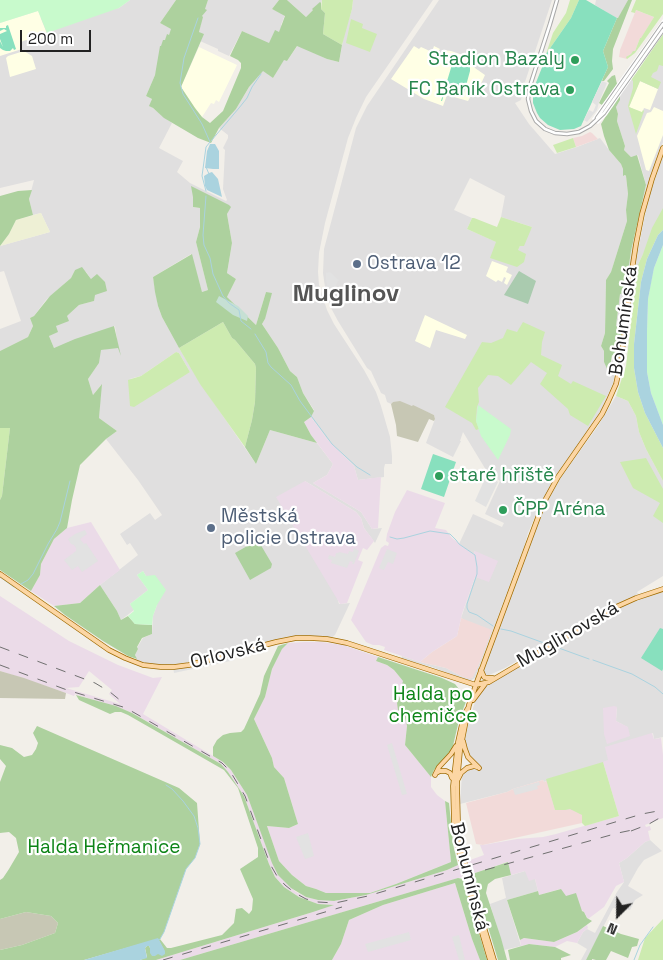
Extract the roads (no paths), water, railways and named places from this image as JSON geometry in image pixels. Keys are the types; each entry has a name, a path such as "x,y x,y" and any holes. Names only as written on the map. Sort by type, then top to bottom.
{"main road":[{"name":"Bohumínská","path":"492,960 467,878 456,834 455,785 458,742 464,715 543,504 558,477 602,414 616,384 621,361 636,244 642,214 663,148"},
{"name":"Orlovská","path":"0,574 115,653 143,665 174,667 296,638 327,639 347,643 476,685"},
{"name":"Muglinovská","path":"476,685 487,682 610,610 636,598 663,589"},
{"path":"481,670 484,677 493,678"},
{"path":"469,705 487,682"},
{"name":"Bohumínská","path":"455,785 469,705"},
{"path":"455,785 463,770 474,766 479,768 468,757 463,734"},
{"path":"455,785 448,772 443,770 435,775 439,767 452,754 458,742"}],"street":[{"path":"556,0 528,99 530,109 539,124 549,131 558,134 577,133 604,113 663,30"},
{"path":"595,121 663,24"}],"water":[{"path":"210,144 215,144 219,151 219,169 205,168 207,151"},
{"path":"212,172 218,179 222,197 207,190 205,186 204,176"},
{"path":"663,230 663,245 654,268 648,299 647,372 651,393 663,425 663,448 645,413 638,392 634,368 634,344 641,282 647,259 658,235"},
{"path":"158,938 165,951 165,954 162,956 158,954 152,956 149,946 147,946 145,948 147,958 140,960 84,960"}],"waterway":[{"path":"198,18 184,58 180,83 183,94 202,124 210,142 206,147 202,176 206,191"},
{"path":"211,141 247,98 261,74"},
{"path":"206,167 209,174"},
{"path":"206,196 203,235 204,245 210,258 213,274 223,296 239,310 241,321 251,329"},
{"path":"255,334 266,352 268,363 291,385 300,401 332,444 357,467 370,475"},
{"path":"21,584 33,574 57,529 70,481"},
{"path":"390,537 404,538 430,531 450,534 459,544 475,555 477,574 467,608 469,612 493,626"},
{"path":"0,577 14,587"},
{"path":"501,629 544,643"},
{"path":"556,647 589,659"},
{"path":"593,660 632,674 655,687 663,694"},
{"path":"159,940 164,932 186,869 195,858 200,844 194,816 183,801 166,785"},
{"path":"634,960 640,945 653,927"}],"railway":[{"path":"0,647 95,683 126,705"},
{"path":"0,665 67,690 123,707 222,763 230,771 245,796 270,864 277,876 295,893 306,899 318,902 335,903 368,896 642,814 663,810"},
{"path":"631,831 663,816"},
{"path":"485,870 637,829"},
{"path":"163,960 342,907"}],"place":[{"name":"Stadion Bazaly","path":"575,60"},
{"name":"FC Baník Ostrava","path":"570,90"},
{"name":"Ostrava 12","path":"357,264"},
{"name":"staré hřiště","path":"439,476"},
{"name":"ČPP Aréna","path":"503,510"},
{"name":"Městská policie Ostrava","path":"211,528"}],"district":[{"name":"Muglinov","path":"346,294"}],"park label":[{"name":"Halda po chemičce","path":"433,706"},
{"name":"Halda Heřmanice","path":"104,848"}]}
